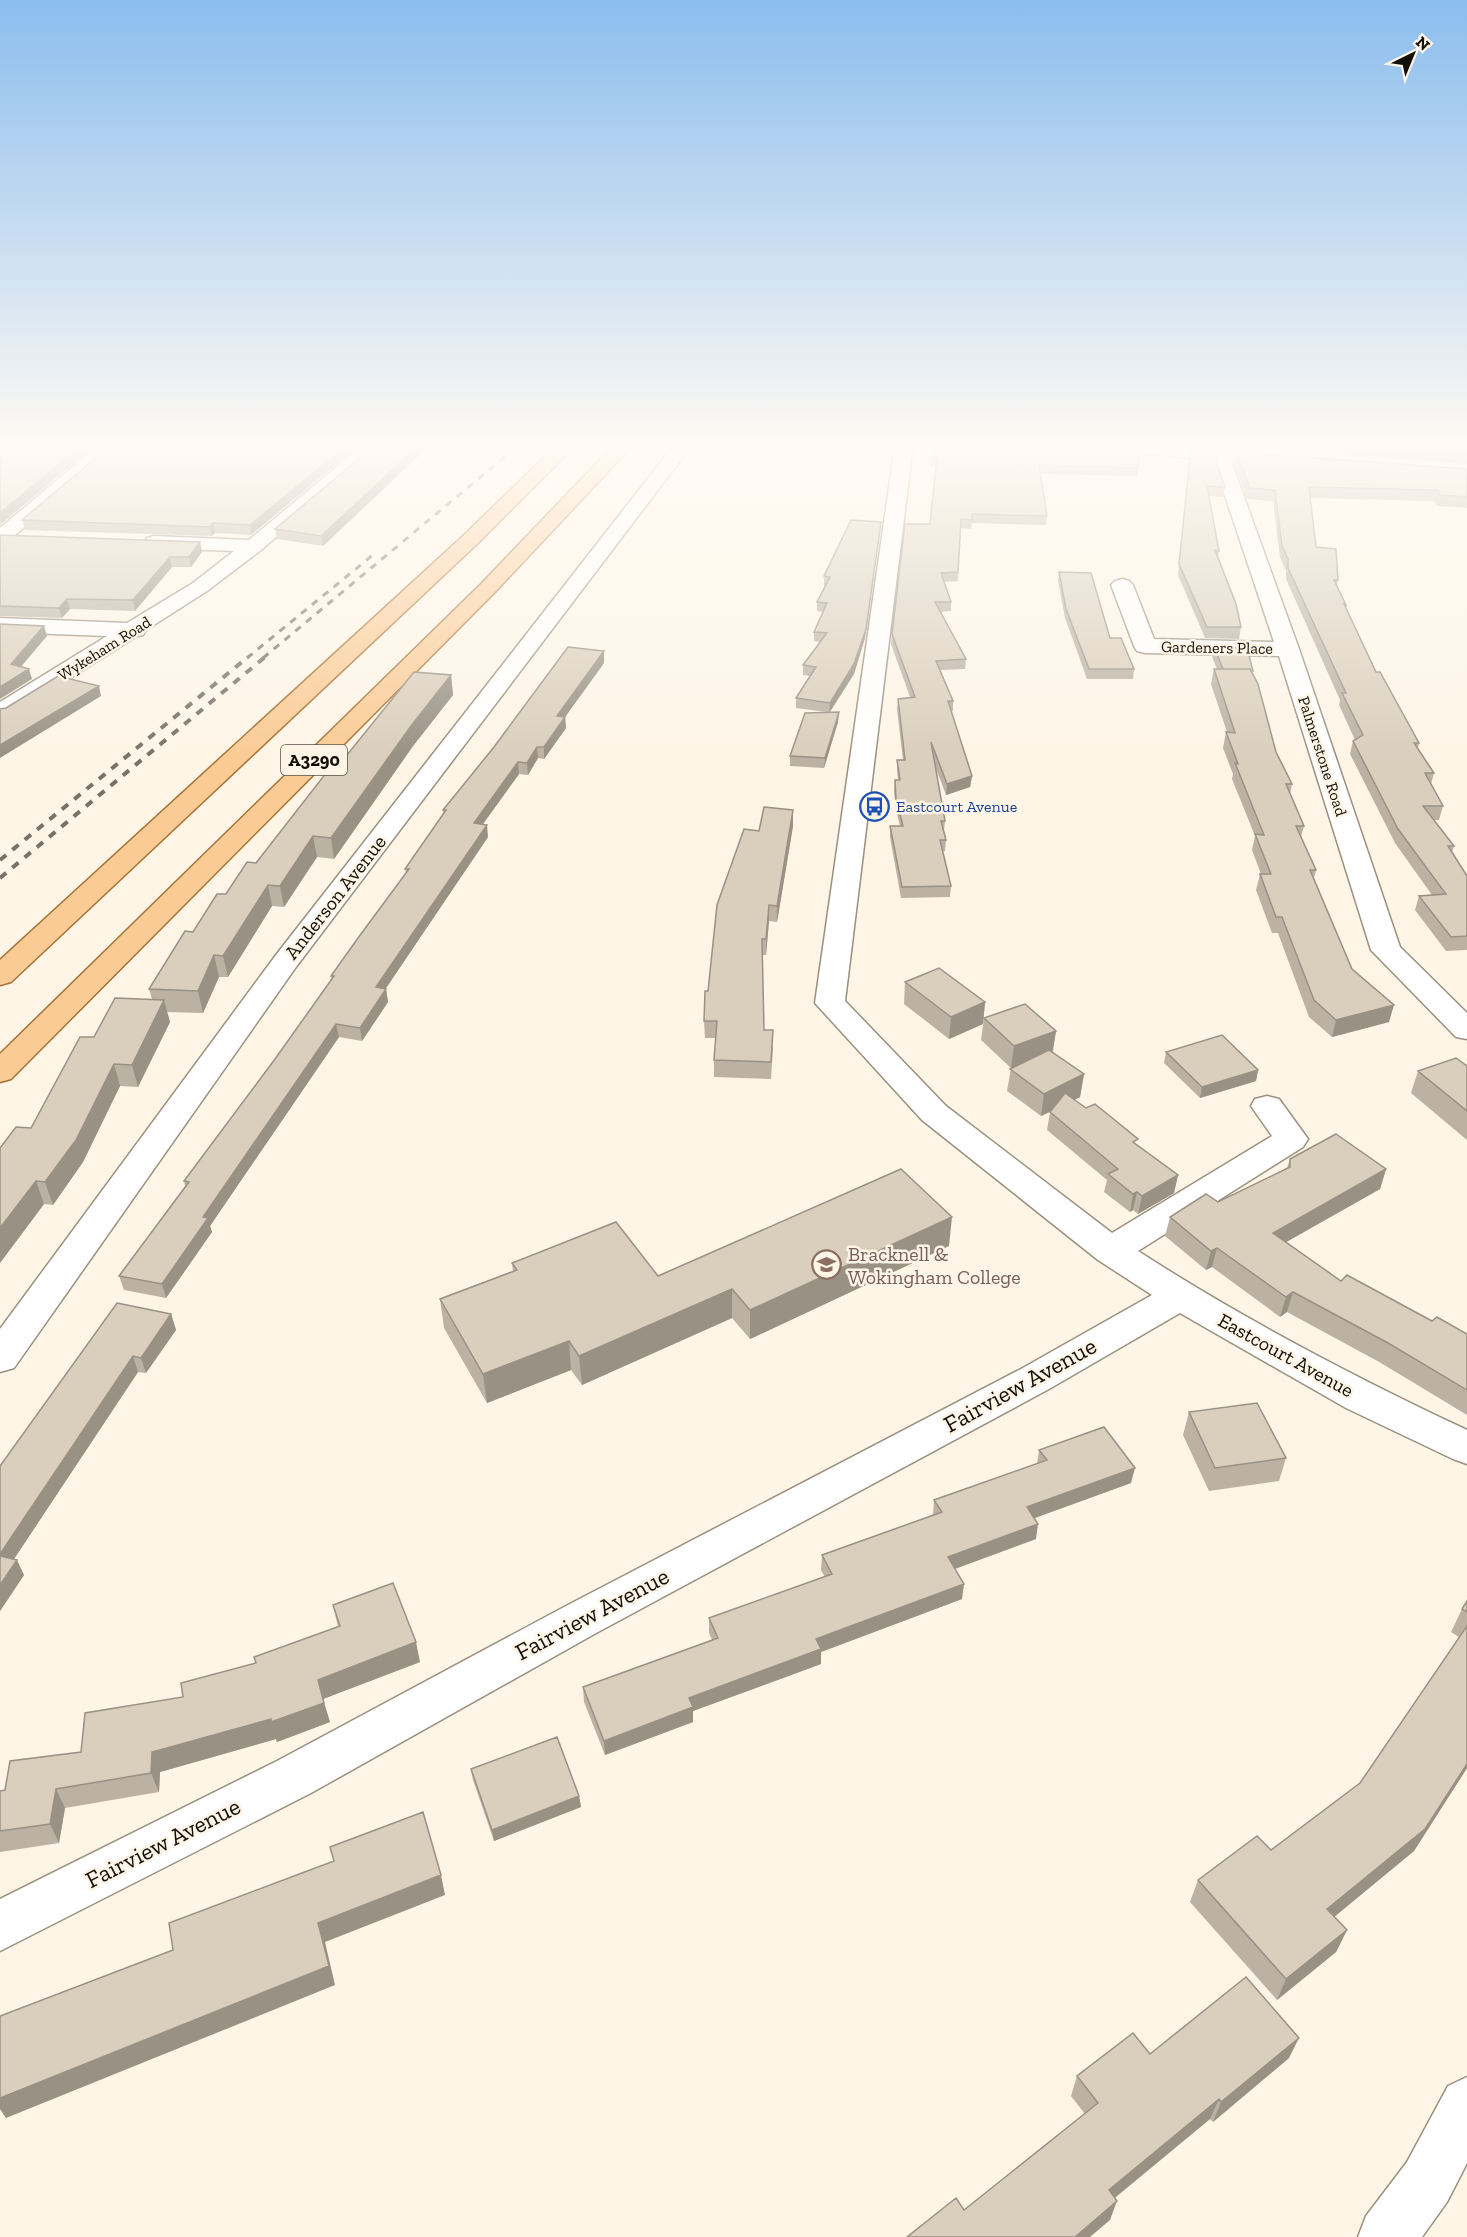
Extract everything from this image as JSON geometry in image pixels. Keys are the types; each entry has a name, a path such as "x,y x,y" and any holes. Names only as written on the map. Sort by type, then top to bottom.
{"main road":[{"name":"A3290","path":"0,976 460,549"},
{"name":"A3290","path":"0,1072 525,549"}],"street":[{"name":"Wykeham Road","path":"0,712 135,630 200,587 250,549"},
{"name":"Anderson Avenue","path":"0,1358 286,961 603,549"},
{"name":"Eastcourt Avenue","path":"890,549 830,1003 934,1113 1112,1251 1180,1296 1360,1397 1467,1448"},
{"name":"Palmerstone Road","path":"1253,549 1386,950 1467,1030"},
{"name":"Gardeners Place","path":"1122,585 1154,670"},
{"path":"0,625 135,630"},
{"name":"Gardeners Place","path":"1145,646 1288,649"},
{"path":"1112,1251 1291,1139 1267,1106"},
{"name":"Fairview Avenue","path":"0,1926 294,1778 582,1618 1035,1379 1180,1296"},
{"path":"1387,2237 1427,2182 1467,2105"}],"building":[{"path":"0,549 195,549 189,557 170,557 133,600 67,599 59,608 0,606"},
{"path":"837,549 877,549 866,629 854,664 830,703 796,698 816,667 803,665 827,633 814,632 827,603 817,602 830,577 824,576"},
{"path":"902,549 959,549 958,572 941,573 951,602 935,602 966,659 936,661 953,701 948,701 972,776 947,784 931,742 945,821 941,821 946,840 940,840 951,886 902,887 890,826 903,826 896,800 895,780 900,780 897,760 905,760 898,699 915,697 892,634"},
{"path":"1181,549 1219,549 1215,550 1236,604 1241,627 1207,627 1179,564"},
{"path":"1284,549 1336,549 1338,580 1334,580 1346,605 1344,604 1376,672 1380,672 1419,743 1414,743 1434,773 1425,773 1443,806 1423,806 1454,846 1448,846 1467,876 1467,936 1451,937 1419,896 1446,894 1398,829 1353,741 1363,735 1342,693 1346,693 1288,568 1288,559"},
{"path":"1059,572 1091,573 1110,638 1121,638 1134,669 1089,669 1066,609"},
{"path":"0,624 44,626 11,664 29,669 0,687"},
{"path":"568,647 604,651 557,716 565,717 544,747 537,747 527,763 518,762 474,823 487,825 376,987 386,989 360,1028 336,1024 203,1217 208,1218 162,1284 119,1276 189,1182 184,1181 275,1059 334,976 331,976 409,869 405,869 446,810 443,810 494,747"},
{"path":"1214,647 1247,648 1253,671 1223,669"},
{"path":"1214,669 1250,669 1258,684 1276,752 1292,784 1286,784 1304,826 1296,826 1316,870 1310,870 1352,969 1394,1005 1336,1020 1314,1000 1282,917 1276,917 1260,874 1271,874 1255,834 1264,835 1235,763 1238,764 1226,732 1235,733"},
{"path":"414,672 451,675 411,726 331,838 313,836 280,886 268,885 223,956 214,955 198,991 149,989 185,931 193,932 217,894 226,894 247,862 256,863 330,768 334,771"},
{"path":"58,676 99,686 0,745 0,709 6,708"},
{"path":"839,712 825,758 790,756 805,713"},
{"path":"764,807 793,810 777,906 769,905 766,939 762,939 764,1030 773,1030 771,1062 714,1060 717,1021 704,1021 705,991 708,991 717,905 744,829 759,831"},
{"path":"939,968 985,1002 951,1017 905,982"},
{"path":"115,998 164,1000 132,1065 114,1064 76,1140 45,1182 36,1181 0,1228 0,1148 16,1127 31,1128 80,1037 94,1037"},
{"path":"1025,1004 1056,1031 1014,1046 984,1018"},
{"path":"1222,1035 1258,1070 1202,1087 1166,1052"},
{"path":"1049,1050 1084,1074 1044,1094 1010,1069"},
{"path":"1456,1058 1467,1066 1467,1111 1418,1071"},
{"path":"1065,1093 1086,1108 1095,1104 1138,1139 1133,1142 1178,1175 1142,1196 1137,1192 1133,1194 1108,1174 1118,1169 1050,1112"},
{"path":"1336,1134 1386,1169 1273,1233 1341,1281 1347,1275 1432,1321 1437,1317 1467,1334 1467,1390 1388,1343 1293,1292 1286,1297 1217,1248 1211,1251 1170,1217 1206,1194 1218,1202 1290,1167 1290,1159"},
{"path":"901,1169 952,1217 750,1310 732,1289 579,1356 569,1341 483,1374 440,1299 517,1270 512,1263 616,1222 658,1276"},
{"path":"117,1303 171,1314 141,1358 133,1356 0,1554 0,1466"},
{"path":"1257,1403 1286,1458 1215,1468 1189,1412"},
{"path":"1104,1427 1135,1468 1027,1507 1038,1524 948,1557 964,1584 816,1639 821,1649 689,1698 693,1707 604,1741 583,1687 718,1638 709,1618 832,1574 822,1555 942,1512 934,1500 1047,1460 1039,1450"},
{"path":"0,1556 17,1560 0,1585"},
{"path":"393,1583 416,1642 318,1680 324,1703 271,1722 271,1719 152,1752 151,1773 56,1789 50,1824 0,1831 0,1791 5,1790 10,1761 81,1752 85,1713 183,1697 181,1683 256,1663 254,1657 340,1626 333,1605"},
{"path":"1467,1601 1467,1612 1462,1609"},
{"path":"1467,1626 1467,1764 1425,1829 1327,1909 1347,1930 1286,1979 1198,1880 1257,1836 1271,1850 1360,1783"},
{"path":"557,1737 579,1796 492,1830 471,1769"},
{"path":"423,1812 441,1875 318,1923 329,1966 0,2098 0,2016 173,1950 169,1923 334,1861 330,1847"},
{"path":"1246,1977 1299,2038 1221,2102 1219,2099 1109,2190 1117,2201 1075,2237 907,2237 956,2198 964,2210 1098,2103 1077,2076 1133,2033 1150,2054"}],"railway":[{"path":"263,658 394,549"},
{"path":"247,658 374,554"},
{"path":"0,860 248,657"},
{"path":"0,878 265,657"}],"place":[{"name":"Eastcourt Avenue","path":"875,806"},
{"name":"Bracknell & Wokingham College","path":"827,1265"}]}
